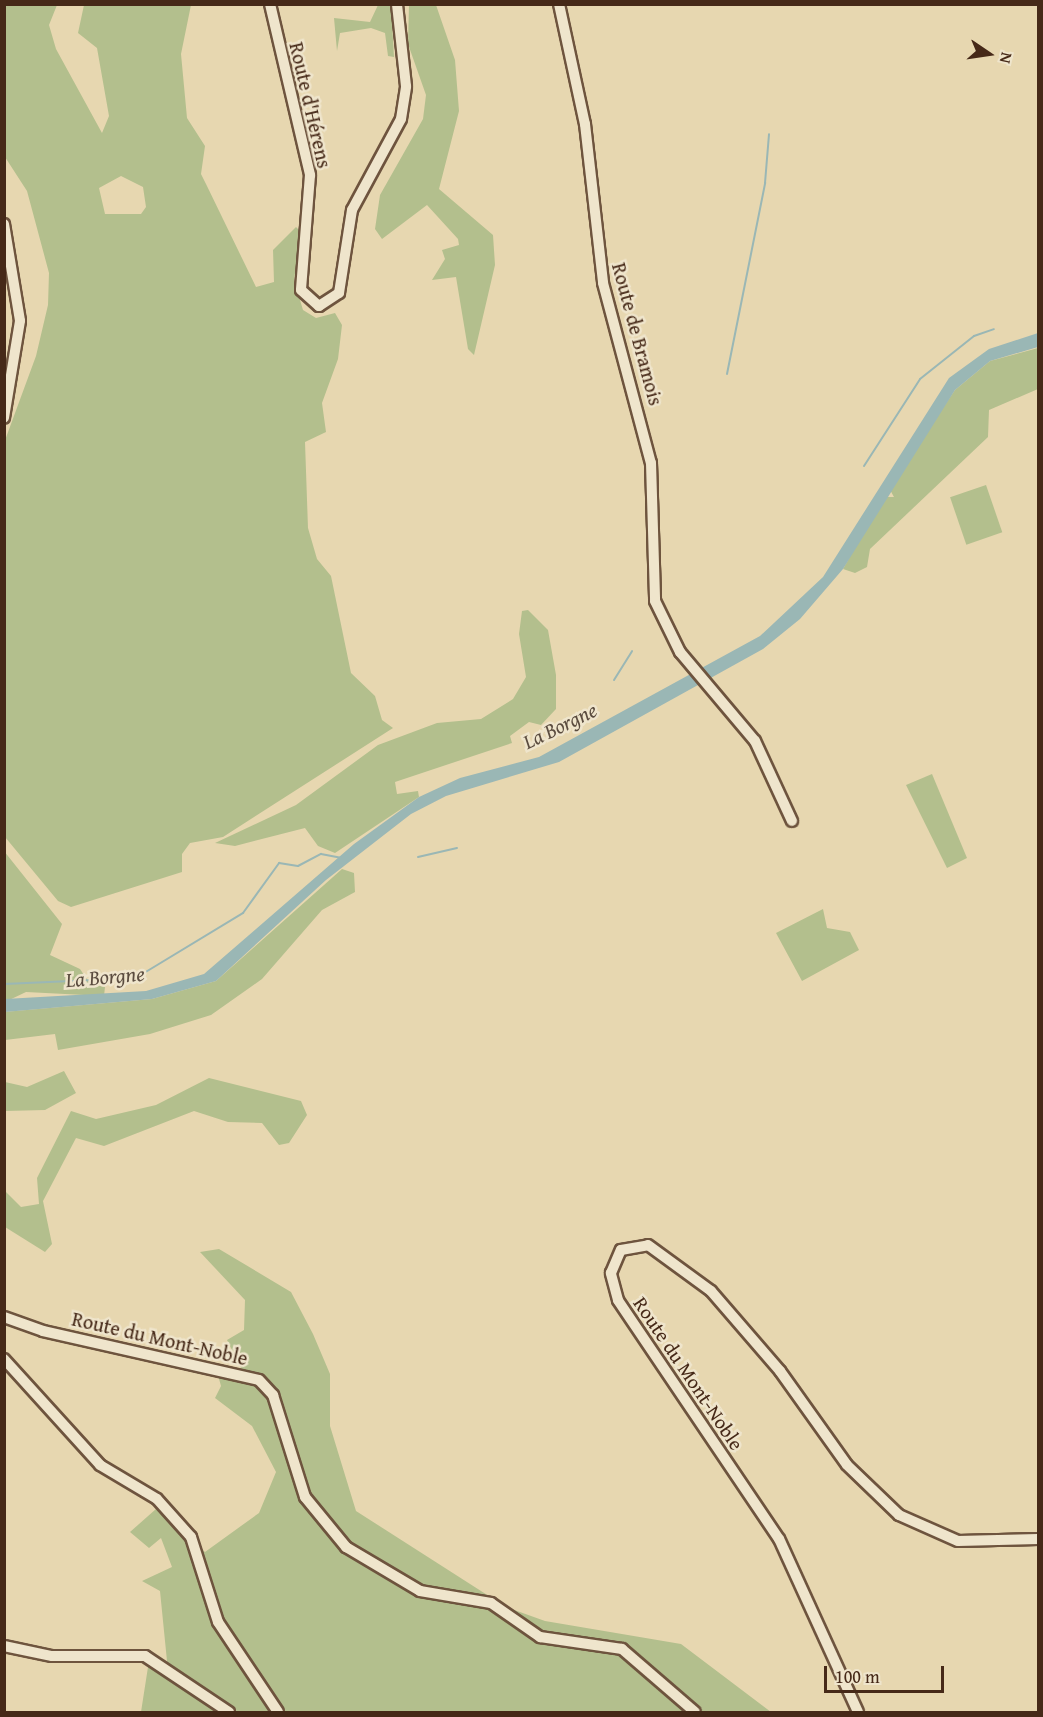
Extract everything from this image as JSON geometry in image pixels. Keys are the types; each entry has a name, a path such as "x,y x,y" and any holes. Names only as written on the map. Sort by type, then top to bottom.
{"street":[{"name":"Route d'Hérens","path":"270,4 310,175 301,290 319,306 335,301 339,293 352,210 401,119 406,86 397,4"},
{"name":"Route de Bramois","path":"559,4 585,124 603,284 651,463 652,591 669,635 709,690 754,741 792,821"},
{"path":"4,224 10,241 20,321 4,418"},
{"name":"Route du Mont-Noble","path":"858,1713 779,1539 618,1300 611,1273 621,1250 648,1245 711,1291 780,1371 847,1465 899,1515 958,1541 1038,1539"},
{"name":"Route du Mont-Noble","path":"4,1317 43,1331 259,1380 273,1395 305,1497 346,1546 420,1591 491,1603 540,1637 622,1649 695,1713"},
{"path":"4,1359 100,1466 157,1499 191,1537 218,1622 240,1659 278,1713"},
{"path":"4,1646 52,1656 145,1656 229,1713"}],"green space":[{"path":"5,5 57,5 49,25 56,49 102,133 109,116 97,48 78,33 84,5 191,5 181,54 187,118 205,146 201,174 256,287 274,282 273,250 296,227 301,232 294,280 303,310 316,318 335,313 342,325 338,359 322,403 326,432 305,442 308,528 317,559 331,576 351,673 375,696 382,720 393,728 223,837 190,843 182,854 182,872 71,907 58,901 5,837 4,443 36,356 48,305 49,273 27,191 5,157","holes":["121,176 143,187 146,207 141,214 105,214 99,188"]},
{"path":"378,5 391,5 394,57 388,56 385,33 371,28 340,33 337,51 334,18 370,22"},
{"path":"409,5 436,5 455,60 459,111 439,189 493,235 495,265 474,355 468,349 456,277 432,280 445,259 442,250 459,245 458,239 427,205 382,239 375,229 380,195 423,119 426,95 408,44"},
{"path":"1038,348 1038,389 989,410 988,437 870,549 867,567 855,573 843,569 884,497 894,497 889,488 955,390 990,361"},
{"path":"986,485 1002,532 966,545 950,497"},
{"path":"528,610 548,630 556,675 556,709 541,725 529,722 510,736 512,743 395,782 397,794 418,791 419,797 335,853 318,846 305,828 235,846 215,843 296,805 378,745 437,723 481,719 513,699 526,677 519,634 522,611"},
{"path":"932,774 967,858 947,868 906,785"},
{"path":"4,851 62,924 50,955 80,969 90,984 105,987 104,996 26,992 5,1002"},
{"path":"342,869 354,873 355,892 322,910 262,979 211,1015 150,1034 58,1050 55,1034 5,1040 4,1012 152,999 216,981"},
{"path":"823,909 827,928 850,932 859,950 802,981 776,933"},
{"path":"64,1071 76,1093 45,1110 5,1111 5,1082 27,1087"},
{"path":"209,1078 301,1101 307,1115 289,1143 279,1145 262,1123 228,1122 194,1111 104,1146 76,1138 43,1201 52,1244 45,1252 5,1227 5,1191 21,1207 39,1204 37,1178 71,1111 96,1119 156,1105"},
{"path":"219,1249 291,1292 313,1334 330,1374 330,1426 356,1511 506,1607 545,1621 681,1644 771,1712 141,1712 148,1667 167,1661 160,1591 142,1581 172,1567 161,1538 149,1548 130,1532 156,1509 205,1552 259,1513 276,1472 252,1426 215,1398 221,1386 216,1368 244,1374 227,1340 244,1330 245,1300 200,1252"}],"water":[{"path":"1038,333 1038,347 990,361 955,390 843,569 800,619 763,649 559,762 446,796 411,814 326,880 216,981 152,999 5,1012 5,999 146,991 204,974 354,844 419,797 460,778 539,757 760,636 823,577 949,378 989,349"}],"waterway":[{"path":"727,374 765,183 769,134"},
{"path":"864,466 920,379 974,336 994,329"},
{"path":"614,680 632,651"},
{"path":"418,857 457,848"},
{"name":"La Borgne","path":"144,973 243,913 279,863 298,866 321,854 341,858"},
{"name":"La Borgne","path":"4,984 94,980"}]}
